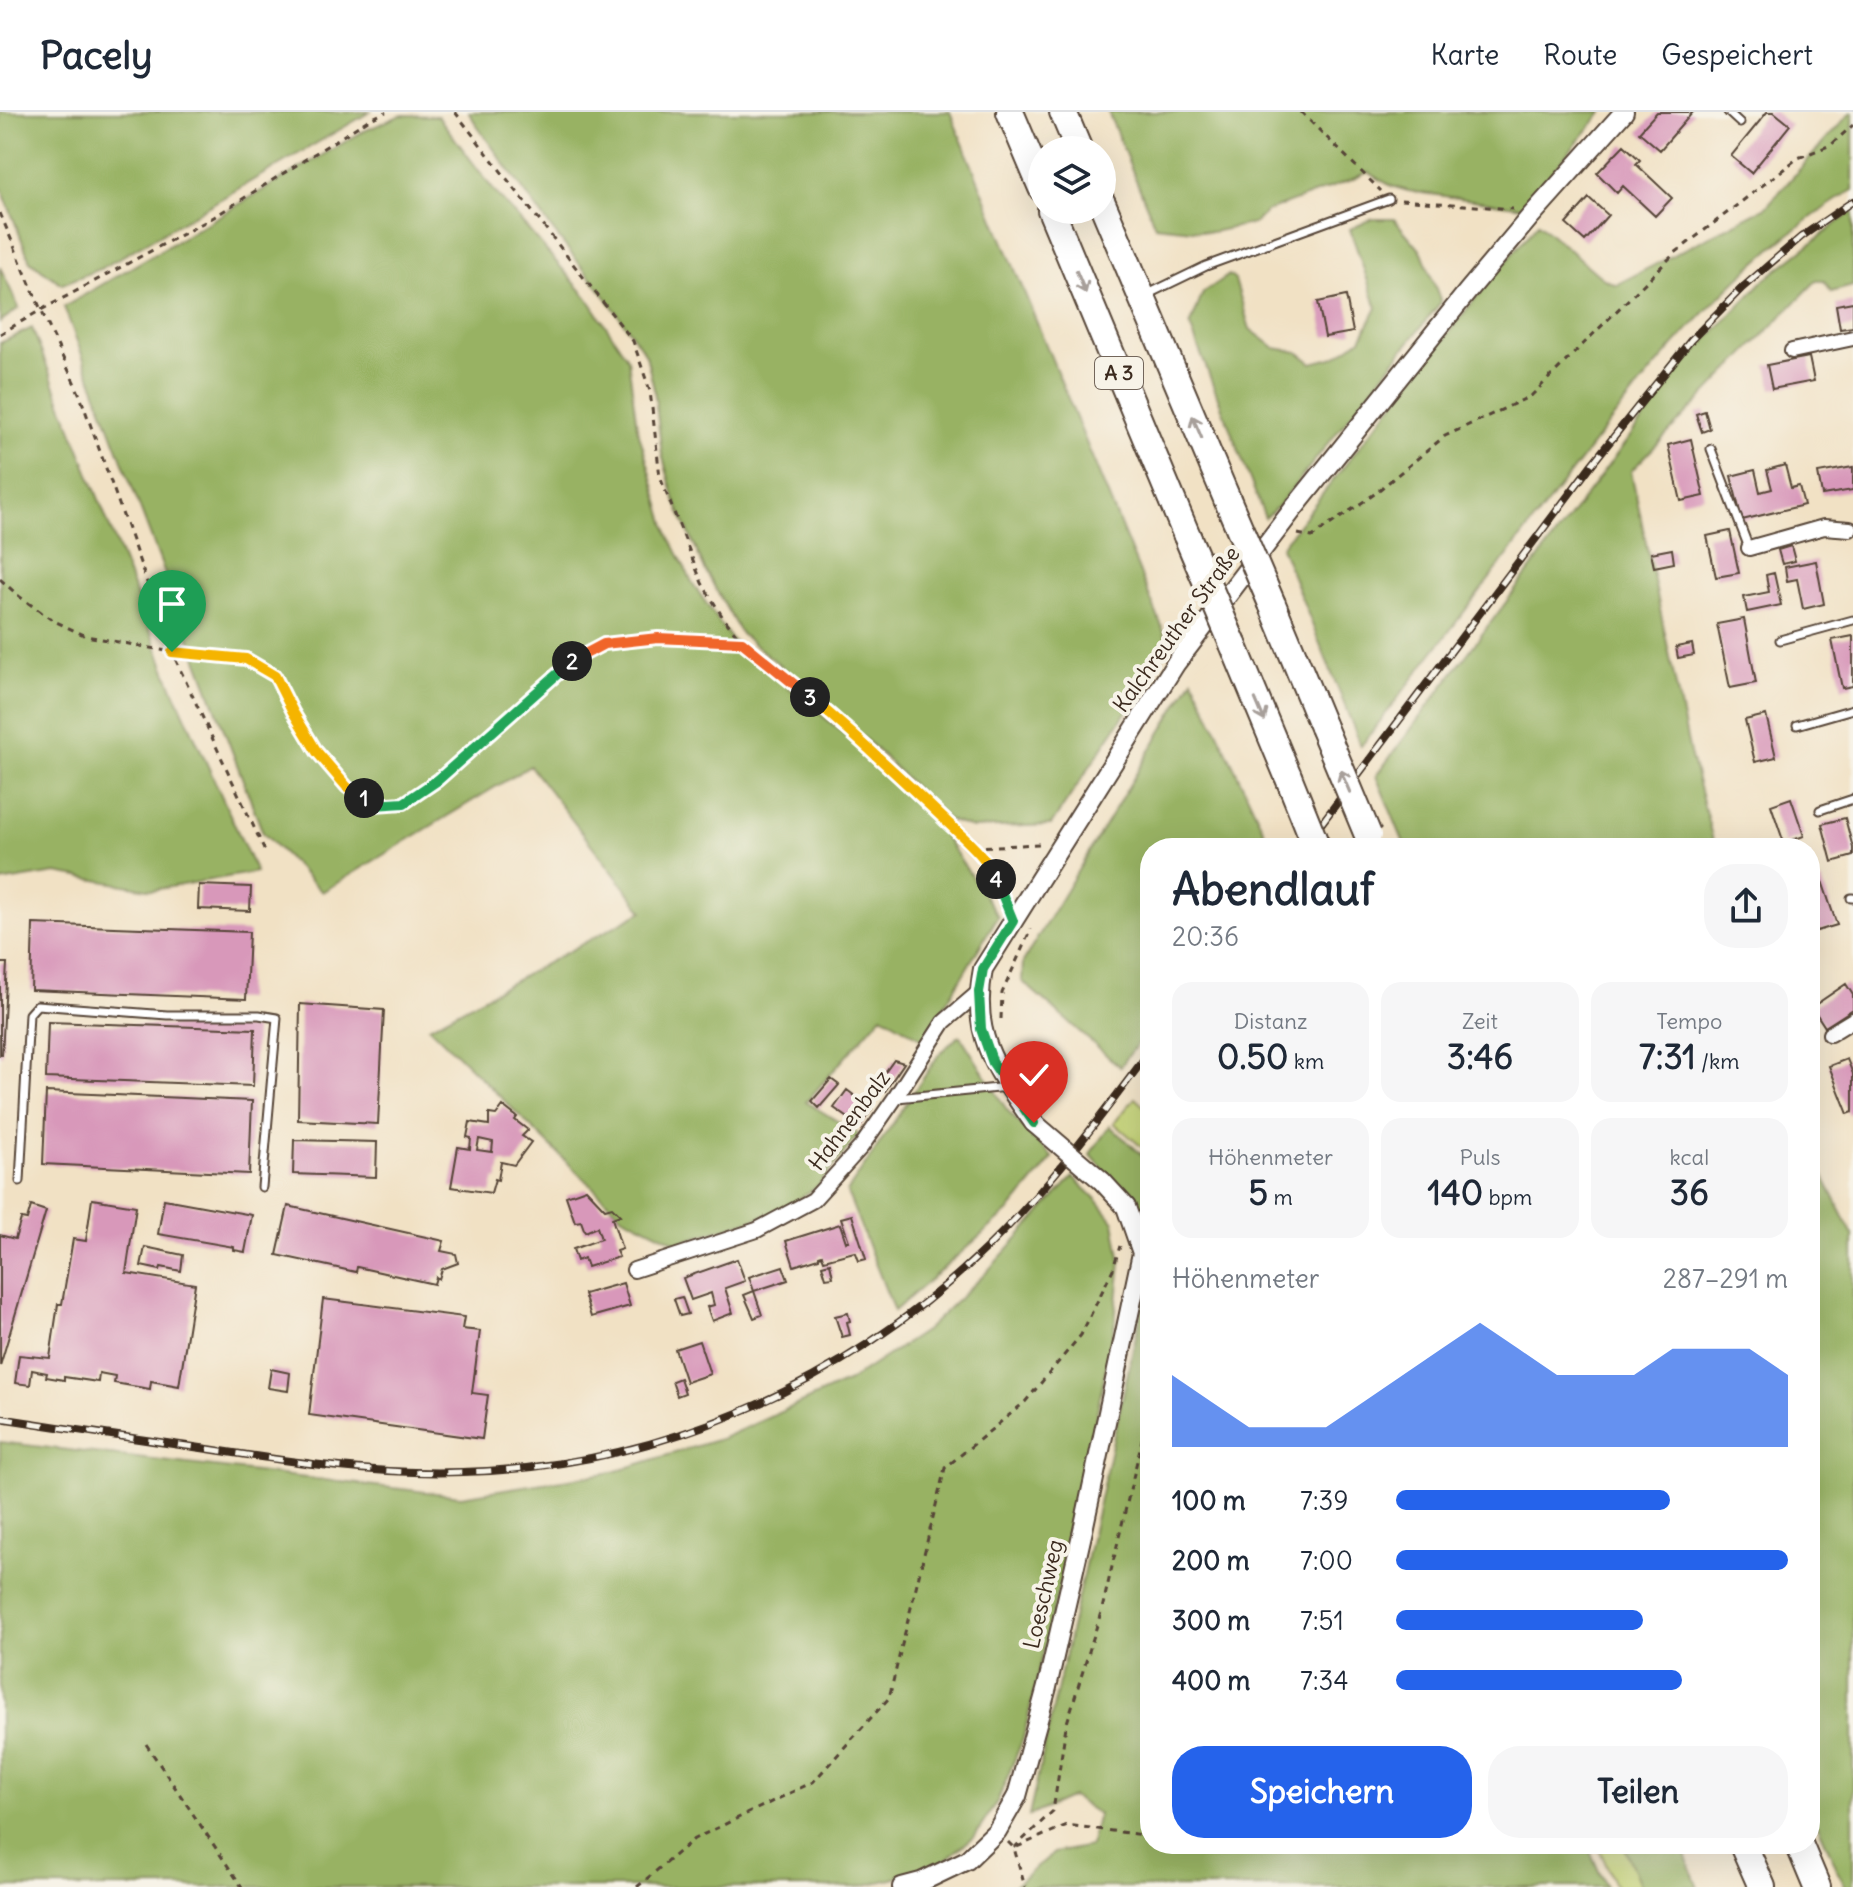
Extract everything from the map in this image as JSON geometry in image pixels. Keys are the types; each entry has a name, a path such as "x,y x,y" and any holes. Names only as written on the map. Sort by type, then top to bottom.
{"highway":[{"path":"1010,112 1028,155"},
{"path":"1063,112 1073,136"},
{"name":"A 3","path":"1057,224 1313,838"},
{"name":"A 3","path":"1111,224 1369,838"},
{"path":"1747,1854 1762,1887"},
{"path":"1803,1854 1817,1887"}],"street":[{"name":"Kalchreuther Straße","path":"1140,1247 1126,1207 1102,1181 1034,1123 993,1063 981,1029 979,992 983,969 1176,663 1468,291 1624,112"},
{"path":"1792,351 1853,338"},
{"path":"1749,548 1824,527 1852,533"},
{"name":"Hahnenbalz","path":"634,1270 757,1230 813,1200 861,1147 944,1022 979,992"},
{"path":"1830,1034 1853,1020"},
{"name":"Loeschweg","path":"902,1887 921,1882 967,1860 997,1831 1017,1796 1047,1687 1140,1262"}],"lane":[{"path":"1728,112 1740,123"},
{"path":"1142,297 1206,266 1389,199"},
{"path":"1711,449 1749,548"},
{"path":"1780,640 1853,620"},
{"path":"1797,725 1853,709"},
{"path":"1820,810 1853,799"},
{"path":"20,1181 29,1014 37,1005 167,1015 259,1015 277,1018 262,1187"},
{"path":"895,1098 1008,1087"}],"path":[{"path":"0,334 214,217 368,120 386,112"},
{"path":"455,112 633,341 650,391 660,477 702,583 722,616 742,642 863,742 973,847 994,872 1013,921"},
{"path":"1301,112 1389,199 1520,209 1530,217"},
{"path":"1312,537 1373,495 1445,436 1531,396 1675,253 1798,158 1831,145 1853,125"},
{"path":"0,213 79,393 172,652 266,853"},
{"path":"0,579 52,620 86,636 172,652 246,659 275,676 317,752 347,787 374,805 404,803 438,780 574,660 604,644 658,638 742,642"},
{"path":"973,847 1062,843"},
{"path":"1000,1024 1002,993 1035,921"},
{"path":"637,1887 694,1839 813,1782 889,1698 945,1468 1025,1402 1081,1335 1113,1269 1121,1243"},
{"path":"1014,1848 1053,1811 1066,1726 1102,1609 1140,1448"},
{"path":"146,1744 242,1887"},
{"path":"1014,1848 1067,1825 1140,1835"},
{"path":"1014,1848 1025,1887"}],"green space":[{"path":"0,112 370,112 102,268 62,284 30,261 0,184"},
{"path":"469,112 950,112 1170,646 1051,825 972,828 948,820 875,748 741,634 705,570 675,501 662,454 654,389 646,355"},
{"path":"1108,112 1603,112 1522,207 1408,191 1391,186 1368,172 1267,211 1255,223 1212,232 1155,226"},
{"path":"1851,112 1853,190 1808,219 1766,253 1688,330 1616,415 1361,746 1281,547 1538,223 1602,278 1616,285 1766,207"},
{"path":"401,115 438,116 495,192 587,297 628,359 637,427 669,536 693,584 731,639 855,743 931,816 998,916 924,1040 882,1015 806,1102 859,1134 818,1186 781,1211 677,1243 621,1215 429,1027 643,911 530,766 322,892 263,833 64,307 362,132"},
{"path":"1853,211 1853,286 1831,292 1824,281 1816,281 1631,471 1690,753 1712,838 1402,838 1376,776 1688,359 1764,280"},
{"path":"1372,219 1394,219 1422,252 1441,302 1279,505 1265,518 1190,326 1203,293 1229,275 1235,280 1250,329 1275,348 1298,352 1312,363 1335,357 1361,339 1377,308 1350,229"},
{"path":"0,267 19,308 0,322"},
{"path":"32,328 173,689 256,872 153,890 56,873 0,882 0,343"},
{"path":"1193,679 1267,838 1140,838 1140,1040 1120,1067 1022,981 1023,962"},
{"path":"960,1035 1007,1110 1053,1158 1010,1210 894,1311 847,1192 940,1053"},
{"path":"1135,1098 1140,1103 1140,1145 1114,1123"},
{"path":"1110,1126 1140,1153 1140,1212 1090,1154"},
{"path":"1820,1169 1853,1235 1853,1887 1845,1887 1820,1830"},
{"path":"1073,1177 1114,1222 1121,1262 1115,1322 1079,1502 1023,1739 998,1800 975,1836 945,1860 892,1879 857,1887 0,1887 0,1442 461,1496 613,1472 723,1438 849,1381 926,1330 985,1274"},
{"path":"1140,1319 1140,1854 1591,1854 1606,1887 1012,1887 1054,1853 1090,1846 1098,1814 1072,1797 1029,1816"},
{"path":"1601,1854 1628,1854 1642,1887 1616,1887"},
{"path":"1627,1854 1685,1854 1698,1887 1641,1887"}],"building":[{"path":"1657,112 1693,112 1660,150 1639,132"},
{"path":"1767,112 1774,112 1790,125 1751,173 1731,156"},
{"path":"1624,145 1640,160 1636,164 1672,198 1655,216 1623,186 1617,193 1597,173"},
{"path":"1589,198 1608,215 1585,241 1566,224"},
{"path":"1346,296 1353,332 1325,337 1318,302"},
{"path":"1853,302 1853,327 1840,329 1836,305"},
{"path":"1809,357 1814,381 1772,389 1767,365"},
{"path":"1705,411 1710,429 1702,432 1696,414"},
{"path":"1691,439 1704,496 1681,501 1668,445"},
{"path":"1785,465 1791,488 1799,486 1804,505 1742,520 1731,476 1755,470 1760,492 1772,489 1767,470"},
{"path":"1853,467 1853,490 1822,495 1818,473"},
{"path":"1730,531 1739,573 1716,577 1707,536"},
{"path":"1791,546 1795,561 1782,564 1778,550"},
{"path":"1672,549 1674,563 1654,567 1651,553"},
{"path":"1816,561 1824,604 1803,609 1797,579 1787,581 1785,567"},
{"path":"1774,573 1781,605 1747,612 1744,597 1769,592 1766,575"},
{"path":"1744,619 1756,683 1730,688 1717,624"},
{"path":"1853,636 1853,686 1842,688 1832,640"},
{"path":"1692,644 1694,655 1678,658 1676,647"},
{"path":"1766,715 1776,757 1755,762 1745,720"},
{"path":"1791,798 1804,836 1782,838 1771,805"},
{"path":"1845,818 1853,856 1832,862 1822,824"},
{"path":"1820,882 1837,925 1820,930"},
{"path":"199,885 251,887 250,911 198,909"},
{"path":"33,924 249,932 246,999 31,990"},
{"path":"0,963 7,963 2,1055 0,1055"},
{"path":"1846,984 1853,995 1853,1009 1825,1027 1820,1019 1820,1002"},
{"path":"300,1004 384,1010 378,1124 298,1120"},
{"path":"48,1022 255,1029 253,1086 46,1078"},
{"path":"1847,1059 1853,1074 1853,1112 1848,1114 1829,1066"},
{"path":"894,1060 904,1063 885,1091 876,1085"},
{"path":"831,1079 839,1085 819,1108 812,1101"},
{"path":"847,1090 872,1109 860,1126 834,1108"},
{"path":"46,1092 252,1101 249,1174 43,1164"},
{"path":"503,1106 528,1130 522,1136 531,1142 514,1165 501,1162 498,1180 495,1179 491,1193 451,1187 458,1147 470,1149 471,1138 467,1137 470,1122 489,1125 489,1114 496,1115","holes":["479,1139 493,1142 492,1152 477,1150"]},
{"path":"294,1140 377,1142 376,1177 293,1174"},
{"path":"586,1189 605,1209 612,1207 620,1215 612,1218 622,1249 616,1251 619,1257 587,1267 584,1258 577,1261 573,1249 601,1239 597,1227 585,1232 581,1221 575,1222 566,1196"},
{"path":"92,1199 136,1206 126,1273 195,1284 179,1386 151,1381 150,1389 114,1383 115,1376 99,1373 98,1382 64,1377 64,1380 46,1377 47,1373 32,1370 30,1385 15,1383 19,1355 50,1358 73,1239 86,1241"},
{"path":"164,1199 252,1215 245,1252 234,1250 234,1247 158,1234"},
{"path":"31,1206 46,1211 0,1366 0,1235 15,1239 21,1219 27,1220"},
{"path":"288,1206 444,1241 441,1251 456,1254 458,1263 442,1269 434,1284 357,1267 356,1272 277,1255"},
{"path":"852,1215 866,1259 859,1261 854,1252 824,1260 822,1255 794,1266 786,1241 840,1224 846,1242 849,1241 841,1218"},
{"path":"145,1247 183,1255 181,1271 141,1266"},
{"path":"737,1259 745,1281 725,1288 733,1313 712,1321 707,1307 714,1305 711,1293 691,1300 683,1278"},
{"path":"830,1263 833,1277 826,1278 822,1265"},
{"path":"783,1266 788,1280 754,1291 749,1277"},
{"path":"623,1283 630,1306 591,1317 584,1294"},
{"path":"754,1291 762,1315 754,1318 744,1295"},
{"path":"682,1297 688,1314 680,1316 674,1299"},
{"path":"323,1299 464,1317 462,1329 480,1331 472,1393 488,1395 482,1439 309,1415"},
{"path":"848,1313 850,1335 842,1337 835,1316"},
{"path":"699,1341 710,1374 686,1382 675,1349"},
{"path":"271,1369 290,1373 288,1391 268,1388"},
{"path":"680,1378 685,1393 677,1396 672,1381"}],"railway":[{"path":"1311,838 1592,464 1691,340 1742,288 1801,237 1853,201"},
{"path":"0,1418 303,1463 430,1472 533,1467 604,1455 672,1437 739,1412 804,1382 865,1345 923,1304 977,1257 1024,1209 1068,1158 1140,1064"}],"route":[{"path":"172,652 246,659 275,676 317,752 347,787 374,805 404,803 438,780 574,660 604,644 658,638 742,642 863,742 973,847 994,872 1013,921 983,969 979,992 981,1029 993,1063 1034,1123"}]}
